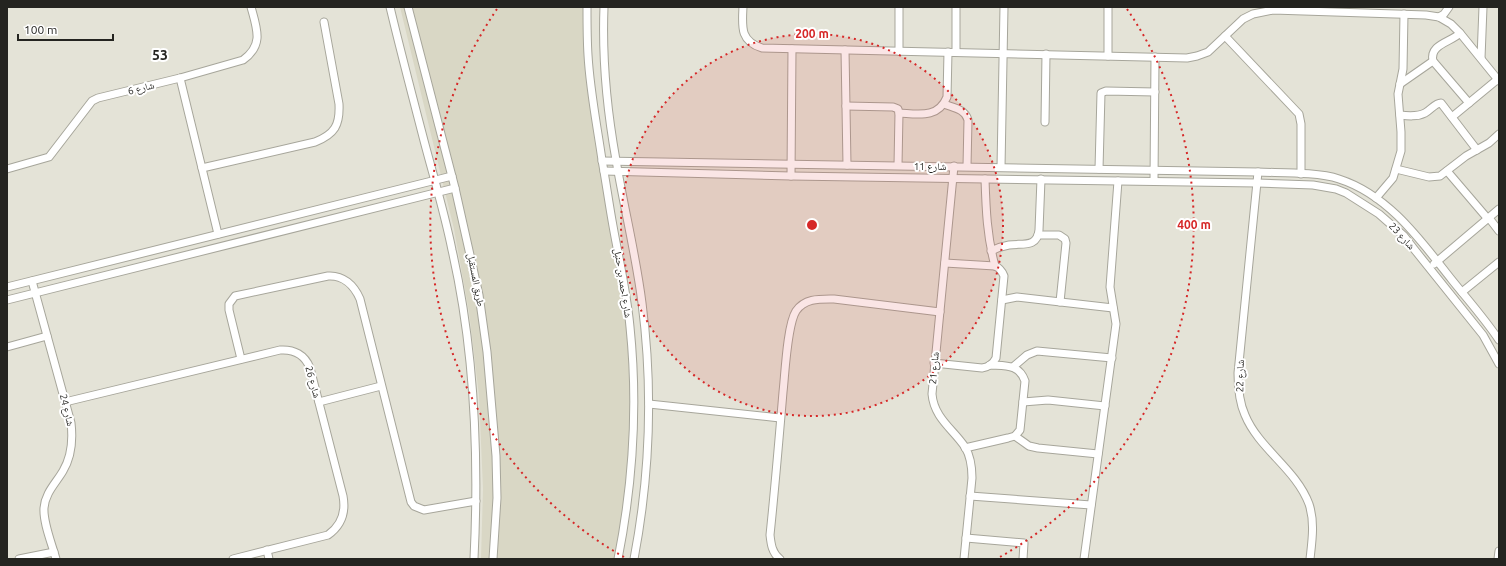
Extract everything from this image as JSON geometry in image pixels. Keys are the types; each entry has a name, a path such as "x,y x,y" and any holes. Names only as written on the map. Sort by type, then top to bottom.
{"street":[{"name":"شارع 6","path":"7,169 49,157 92,101 98,98 180,78 243,60 250,55 256,47 258,38 251,7"},
{"name":"طريق المستقبل","path":"390,7 452,250 466,335 474,415 476,501 474,559"},
{"name":"طريق المستقبل","path":"408,7 452,176 480,295 487,352 496,456 497,498 493,559"},
{"name":"شارع احمد بن حنبل","path":"587,7 588,56 593,109 623,277 630,327 634,378 634,429 630,480 624,530 618,559"},
{"name":"شارع احمد بن حنبل","path":"604,7 606,96 616,161 642,302 646,342 649,404 648,449 644,494 634,559"},
{"path":"743,7 742,28 744,35 755,46 762,48 1187,58 1208,52 1243,19 1253,14 1274,10 1298,9 1402,12 1439,17 1451,24 1460,33 1498,80 1452,117"},
{"path":"899,7 899,51"},
{"path":"899,113 926,114 940,109 944,104 947,97 956,7"},
{"path":"1001,167 1004,7"},
{"path":"1108,7 1108,56"},
{"path":"1439,17 1444,14 1449,7"},
{"path":"1481,58 1483,7"},
{"path":"1376,198 1393,178 1402,141 1398,94 1403,69 1402,12"},
{"path":"202,168 315,142 327,138 336,128 340,117 339,104 324,22"},
{"path":"1460,33 1455,38 1444,43 1433,52 1433,61 1469,103"},
{"path":"1225,36 1299,114 1302,124 1301,174"},
{"path":"791,176 792,49"},
{"path":"846,50 847,165"},
{"path":"1045,122 1046,54"},
{"path":"1154,181 1155,57"},
{"path":"1400,84 1433,61"},
{"path":"180,78 218,234"},
{"path":"1099,169 1101,93 1106,91 1155,92"},
{"path":"1400,115 1419,115 1426,113 1440,103 1443,104 1477,150"},
{"path":"944,104 961,110 967,116 967,166"},
{"path":"846,106 893,107 898,109 898,165"},
{"path":"1396,169 1429,177 1440,176 1461,159 1489,143 1499,134"},
{"name":"شارع 11","path":"602,161 1258,172"},
{"path":"642,161 641,166 643,172"},
{"name":"شارع 21","path":"954,166 932,394 936,411 965,448 972,467 964,559"},
{"name":"شارع 11","path":"604,171 791,176 1257,183"},
{"path":"1447,171 1499,231"},
{"name":"شارع 23","path":"1258,172 1339,178 1376,198 1409,227 1499,340"},
{"name":"شارع 22","path":"1258,172 1238,373 1238,395 1245,416 1292,476 1302,490 1309,505 1312,521 1310,559"},
{"path":"7,287 452,176"},
{"path":"985,178 986,219 995,266"},
{"path":"991,251 1007,245 1028,244 1034,241 1038,235 1041,179"},
{"path":"1084,559 1116,324 1110,287 1110,277 1118,181"},
{"name":"شارع 23","path":"1257,183 1324,186 1346,193 1379,214 1404,236 1483,335 1499,364"},
{"path":"7,300 438,191 455,188"},
{"path":"1429,268 1499,210"},
{"path":"1038,235 1059,235 1065,239 1066,242 1060,302"},
{"path":"198,239 201,251"},
{"path":"1462,292 1499,262"},
{"path":"945,263 995,266 1000,268 1003,272 1004,276 996,358 990,365"},
{"path":"241,359 229,310 229,304 233,298 246,293 319,277 334,276 348,282 358,294 409,495 414,506 424,510 476,501"},
{"name":"شارع 24","path":"32,281 72,424 72,448 64,470 49,491 45,500 45,518 55,555"},
{"path":"1002,300 1016,297 1113,308"},
{"path":"780,559 771,546 770,535 786,361 792,320 796,312 802,305 809,301 818,299 834,299 940,312"},
{"path":"7,347 47,336"},
{"name":"شارع 26","path":"66,402 280,350 293,351 299,354 304,358 310,368 343,496 343,517 336,529 328,535 267,550"},
{"path":"1013,367 1027,355 1037,351 1112,358"},
{"path":"934,363 982,368 990,365 1013,367 1019,370 1023,375 1025,381 1020,430 1015,436 965,448"},
{"path":"319,402 381,386"},
{"path":"1023,402 1048,400 1105,406"},
{"path":"649,404 780,418"},
{"path":"1015,436 1029,446 1038,448 1098,454"},
{"path":"970,496 1091,505"},
{"path":"966,538 1024,543 1023,559"},
{"path":"233,559 267,550 269,559"},
{"path":"1498,559 1499,551"},
{"path":"19,559 55,555"}],"shaded area":[{"path":"400,7 590,7 591,56 596,109 636,378 619,559 481,559 483,489 479,396 469,312 454,229"}],"district":[{"name":"53","path":"160,55"}]}
